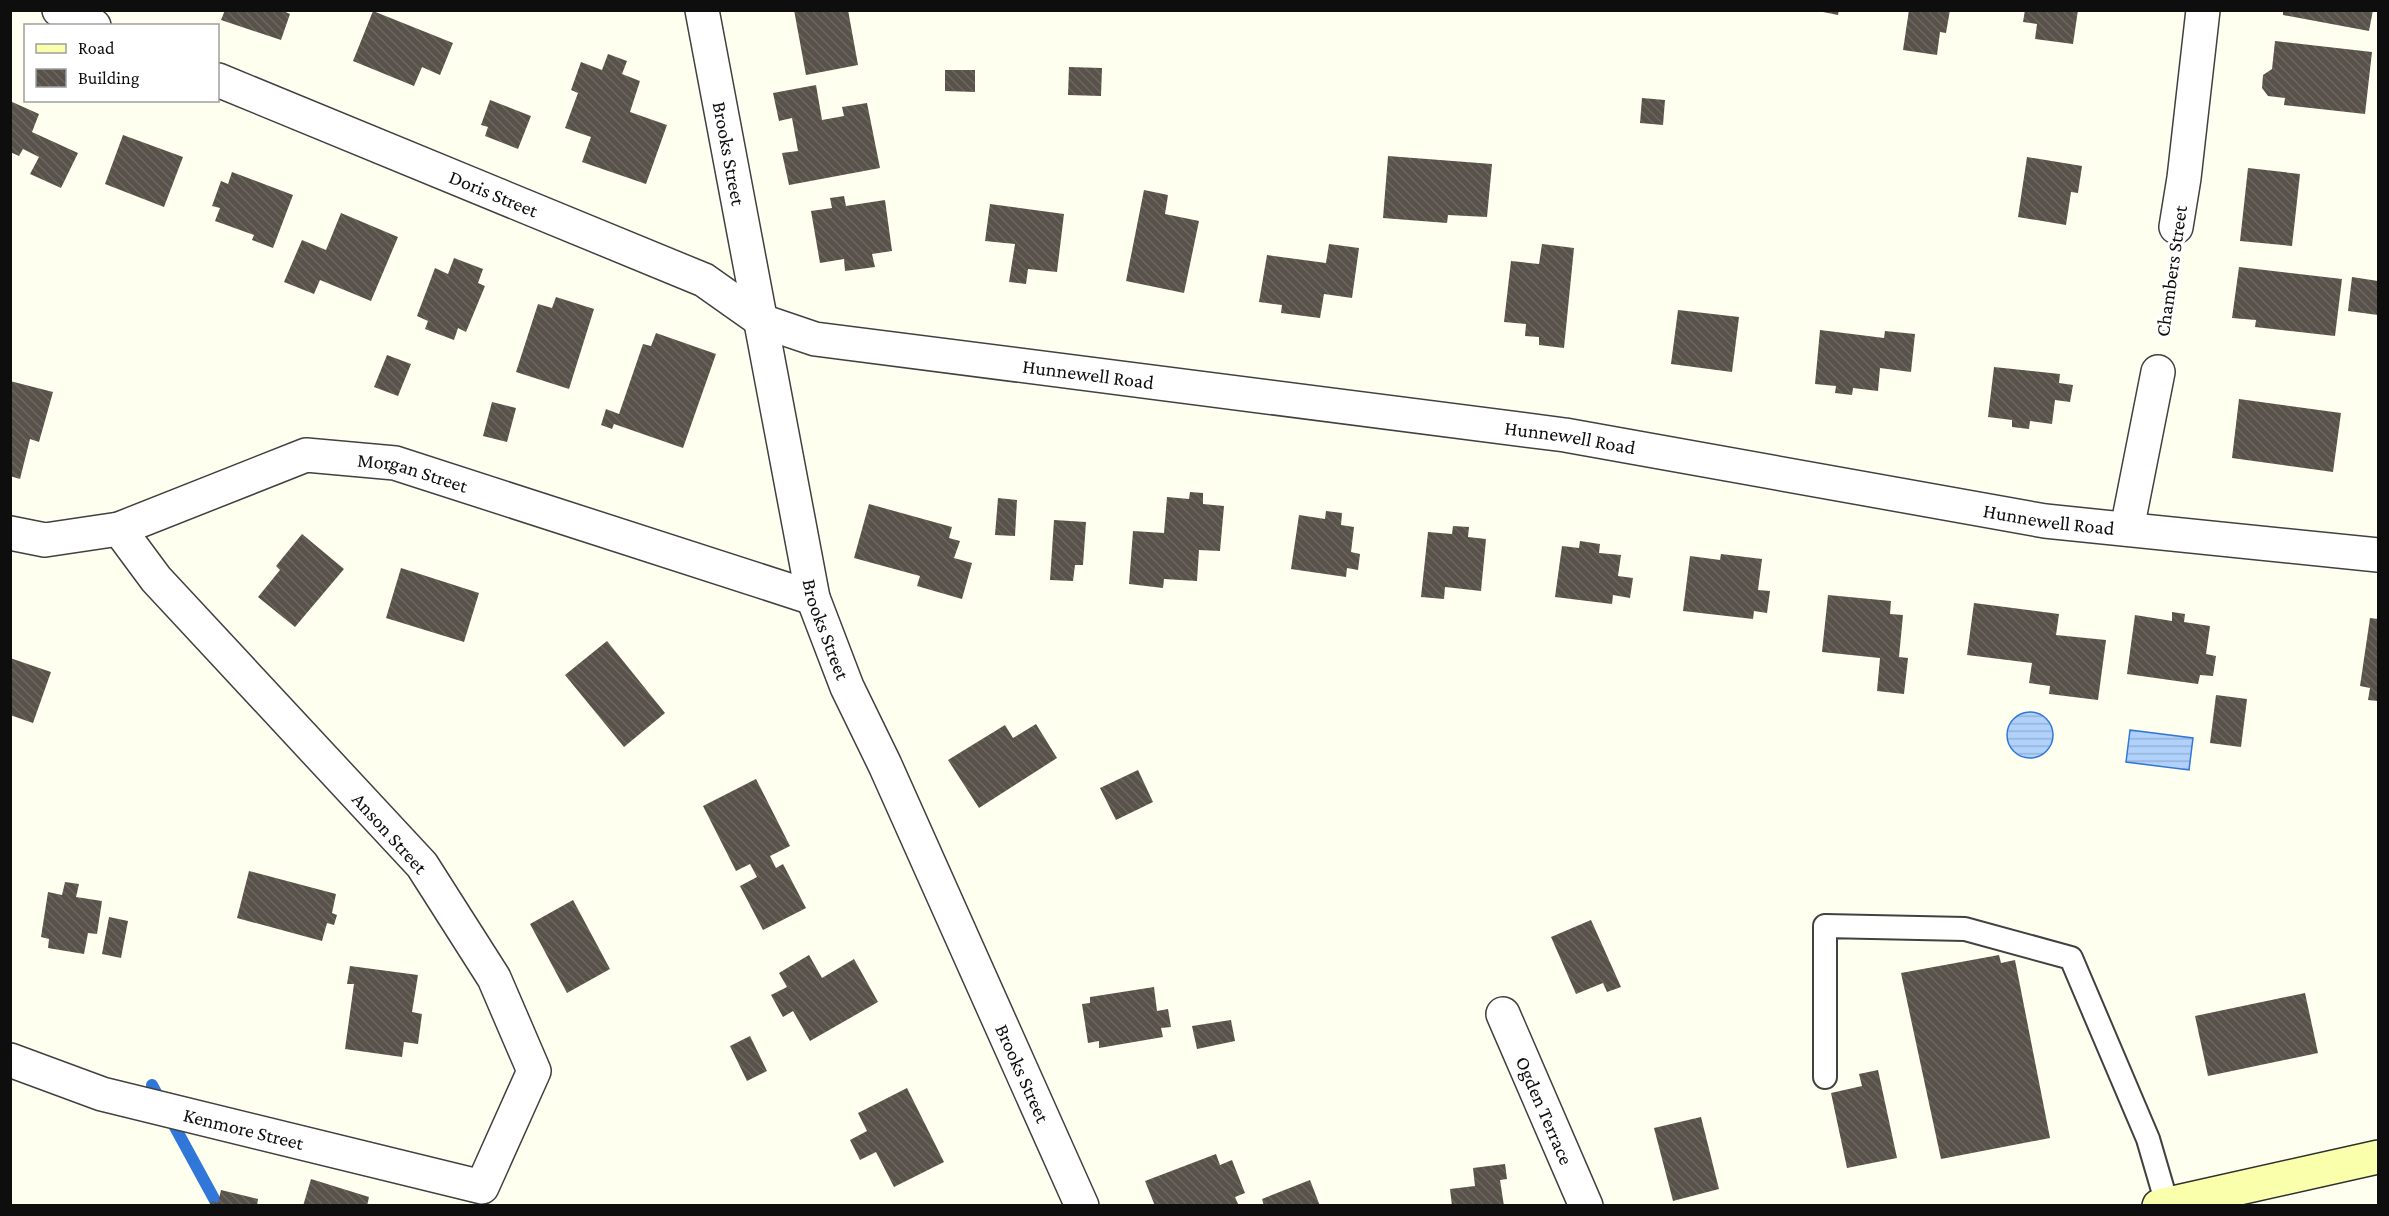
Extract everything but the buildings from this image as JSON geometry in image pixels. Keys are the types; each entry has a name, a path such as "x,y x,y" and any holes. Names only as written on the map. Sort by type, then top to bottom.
{"main road":[{"path":"2163,1205 2204,1201 2379,1157"}],"street":[{"path":"59,10 89,24"},
{"name":"Brooks Street","path":"702,10 813,598 847,687 890,776 1082,1206"},
{"name":"Chambers Street","path":"2176,227 2184,178 2203,10"},
{"name":"Doris Street","path":"219,80 704,280 762,321"},
{"name":"Hunnewell Road","path":"762,321 815,339 1564,435 2045,521 2379,555"},
{"path":"2127,529 2158,372"},
{"name":"Morgan Street","path":"10,533 45,540 119,529 306,455 395,464 813,598"},
{"name":"Anson Street","path":"119,529 156,579 422,865 494,978 534,1071 482,1186"},
{"name":"Ogden Terrace","path":"1503,1014 1586,1206"},
{"name":"Kenmore Street","path":"10,1060 102,1094 482,1186"}],"lane":[{"path":"1825,1077 1825,926 1965,929 2071,958 2148,1139 2163,1205"}],"path":[{"name":"Chambers Street","path":"2158,372 2176,227"}],"water":[{"path":"2030,712 2046,719 2053,735 2046,751 2030,758 2014,751 2007,735 2014,719"},
{"path":"2130,730 2193,738 2189,770 2126,762"}],"waterway":[{"path":"152,1085 218,1206"}]}
